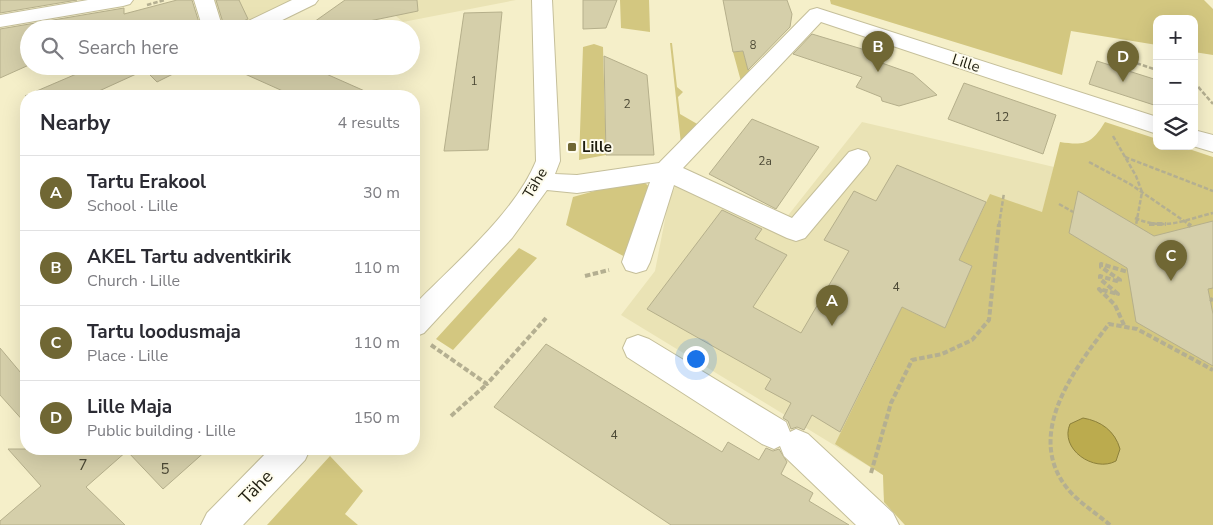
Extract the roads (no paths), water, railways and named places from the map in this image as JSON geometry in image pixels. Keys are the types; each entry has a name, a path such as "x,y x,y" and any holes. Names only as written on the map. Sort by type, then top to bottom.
{"street":[{"path":"0,21 123,0"},
{"path":"204,0 210,20"},
{"path":"266,20 308,0"},
{"name":"Tähe","path":"420,333 541,179 548,161 542,0"},
{"name":"Lille","path":"666,171 759,75 814,7 1153,125"},
{"path":"1198,139 1213,144"},
{"path":"541,179 555,183 577,184 666,171 796,231 858,158"},
{"path":"636,262 666,171"},
{"path":"638,348 785,439 870,514"},
{"name":"Tähe","path":"218,525 287,455"}],"place":[{"name":"AKEL Tartu adventkirik","path":"878,72"},
{"name":"Lille Maja","path":"1123,82"},
{"name":"Lille","path":"572,147"},
{"name":"Tartu loodusmaja","path":"1171,281"},
{"name":"Tartu Erakool","path":"832,326"}]}
